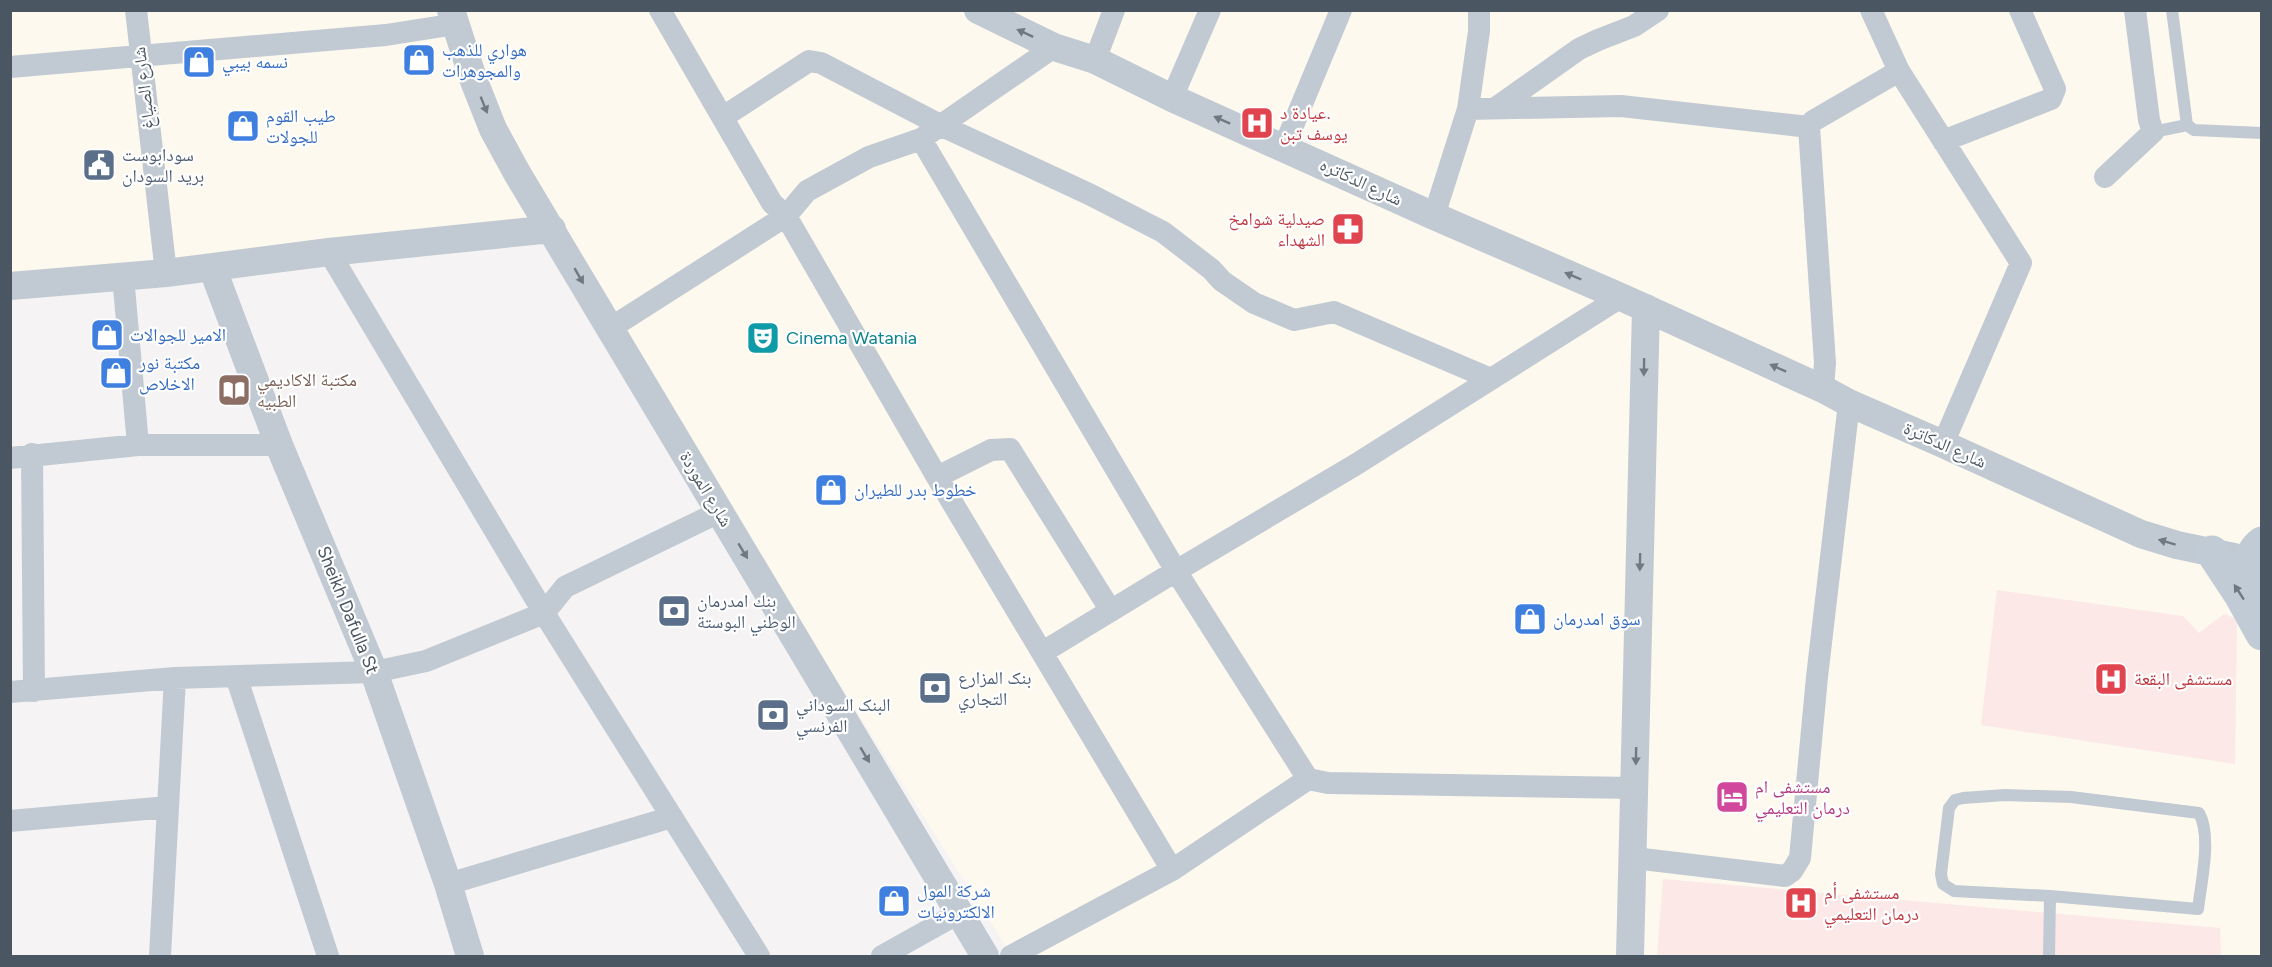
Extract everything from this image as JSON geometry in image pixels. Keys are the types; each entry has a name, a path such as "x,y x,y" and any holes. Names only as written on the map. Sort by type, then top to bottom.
{"main road":[{"path":"2212,552 2246,603 2262,634"}],"street":[{"name":"شارع الصياغ","path":"135,10 166,273"},
{"path":"660,10 772,203 786,216 937,477 1172,870"},
{"name":"شارع الدكاتره","path":"978,10 1054,46 1095,60 1172,98 1434,216 1634,302"},
{"path":"1095,60 1114,10"},
{"path":"1172,98 1210,10"},
{"path":"1284,147 1341,10"},
{"path":"1434,216 1468,110 1475,64 1479,10"},
{"path":"1497,107 1579,49 1633,18 1658,10"},
{"path":"1871,10 1899,70 2021,263 1943,444"},
{"path":"1943,141 2051,99 2055,89 2020,10"},
{"path":"2105,177 2153,132 2149,120 2135,10"},
{"path":"10,67 386,35 454,17"},
{"name":"شارع الموردة","path":"454,17 474,81 493,129 517,172 985,957"},
{"path":"609,329 786,216 807,191 869,157 921,139 1054,46"},
{"path":"723,117 809,61 821,63 942,126 1163,231 1222,281 1254,303 1294,320 1334,312 1491,379"},
{"path":"1823,389 1825,363 1809,127 1813,121 1899,70"},
{"path":"1468,110 1497,107 1621,106 1809,127"},
{"path":"921,139 1176,571 1308,779"},
{"path":"10,286 166,273 329,252 552,229"},
{"path":"329,252 544,613 759,957"},
{"name":"Sheikh Dafulla St","path":"212,267 279,445 374,672 448,884 470,957"},
{"path":"123,276 138,445"},
{"path":"1043,652 1355,465 1491,379 1634,302 1635,788 1630,957"},
{"name":"شارع الدكاترة","path":"1634,302 1849,403 2140,534 2177,545 2258,562"},
{"path":"1634,858 1774,876 1785,876 1792,871 1800,858 1813,710 1849,403"},
{"path":"34,691 21,456 138,445 279,445"},
{"path":"937,477 991,450 1011,449 1110,611"},
{"path":"10,692 175,678 374,672 403,667 426,661 544,613 565,587 719,512"},
{"path":"236,676 328,957"},
{"path":"160,957 175,678"},
{"path":"1011,957 1172,870 1308,779 1329,783 1635,788"},
{"path":"10,821 168,807"},
{"path":"448,884 672,817"},
{"path":"882,957 959,913"}],"lane":[{"path":"2172,10 2187,125 2193,130 2262,133"},
{"path":"2153,132 2187,125"},
{"path":"2006,795 2071,797 2191,811 2199,813 2204,822 2204,854 2198,909 2050,896 1954,891 1943,884 1941,874 1948,808 1955,800 2006,795"},
{"path":"2049,957 2050,896"}],"shaded area":[{"name":"سوق امدرمان","path":"11,11 2261,11 2261,956 1012,956 559,243 247,265 11,289"},
{"name":"مستشفى البقعة","path":"1997,590 2183,616 2199,633 2224,614 2237,619 2235,764 1981,725"},
{"name":"مستشفى أم درمان التعليمي","path":"1663,879 2220,928 2221,956 1657,956"}],"place":[{"name":"هواري للذهب والمجوهرات","path":"419,60"},
{"name":"نسمه بيبي","path":"199,62"},
{"name":"عيادة د. يوسف تبن","path":"1257,123"},
{"name":"طيب القوم للجولات","path":"243,126"},
{"name":"سودابوست بريد السودان","path":"99,165"},
{"name":"صيدلية شوامخ الشهداء","path":"1348,229"},
{"name":"الامير للجوالات","path":"107,335"},
{"name":"Cinema Watania","path":"763,338"},
{"name":"مكتبة نور الاخلاص","path":"116,373"},
{"name":"مكتبة الاكاديمي الطبيه","path":"234,390"},
{"name":"خطوط بدر للطيران","path":"831,490"},
{"name":"بنك امدرمان الوطني البوستة","path":"674,611"},
{"name":"سوق امدرمان","path":"1530,619"},
{"name":"مستشفى البقعة","path":"2111,679"},
{"name":"بنک المزارع التجاري","path":"935,688"},
{"name":"البنک السوداني الفرنسي","path":"773,715"},
{"name":"مستشفى ام درمان التعليمي","path":"1732,797"},
{"name":"شركة المول الالكترونيات","path":"894,901"},
{"name":"مستشفى أم درمان التعليمي","path":"1801,903"}]}
